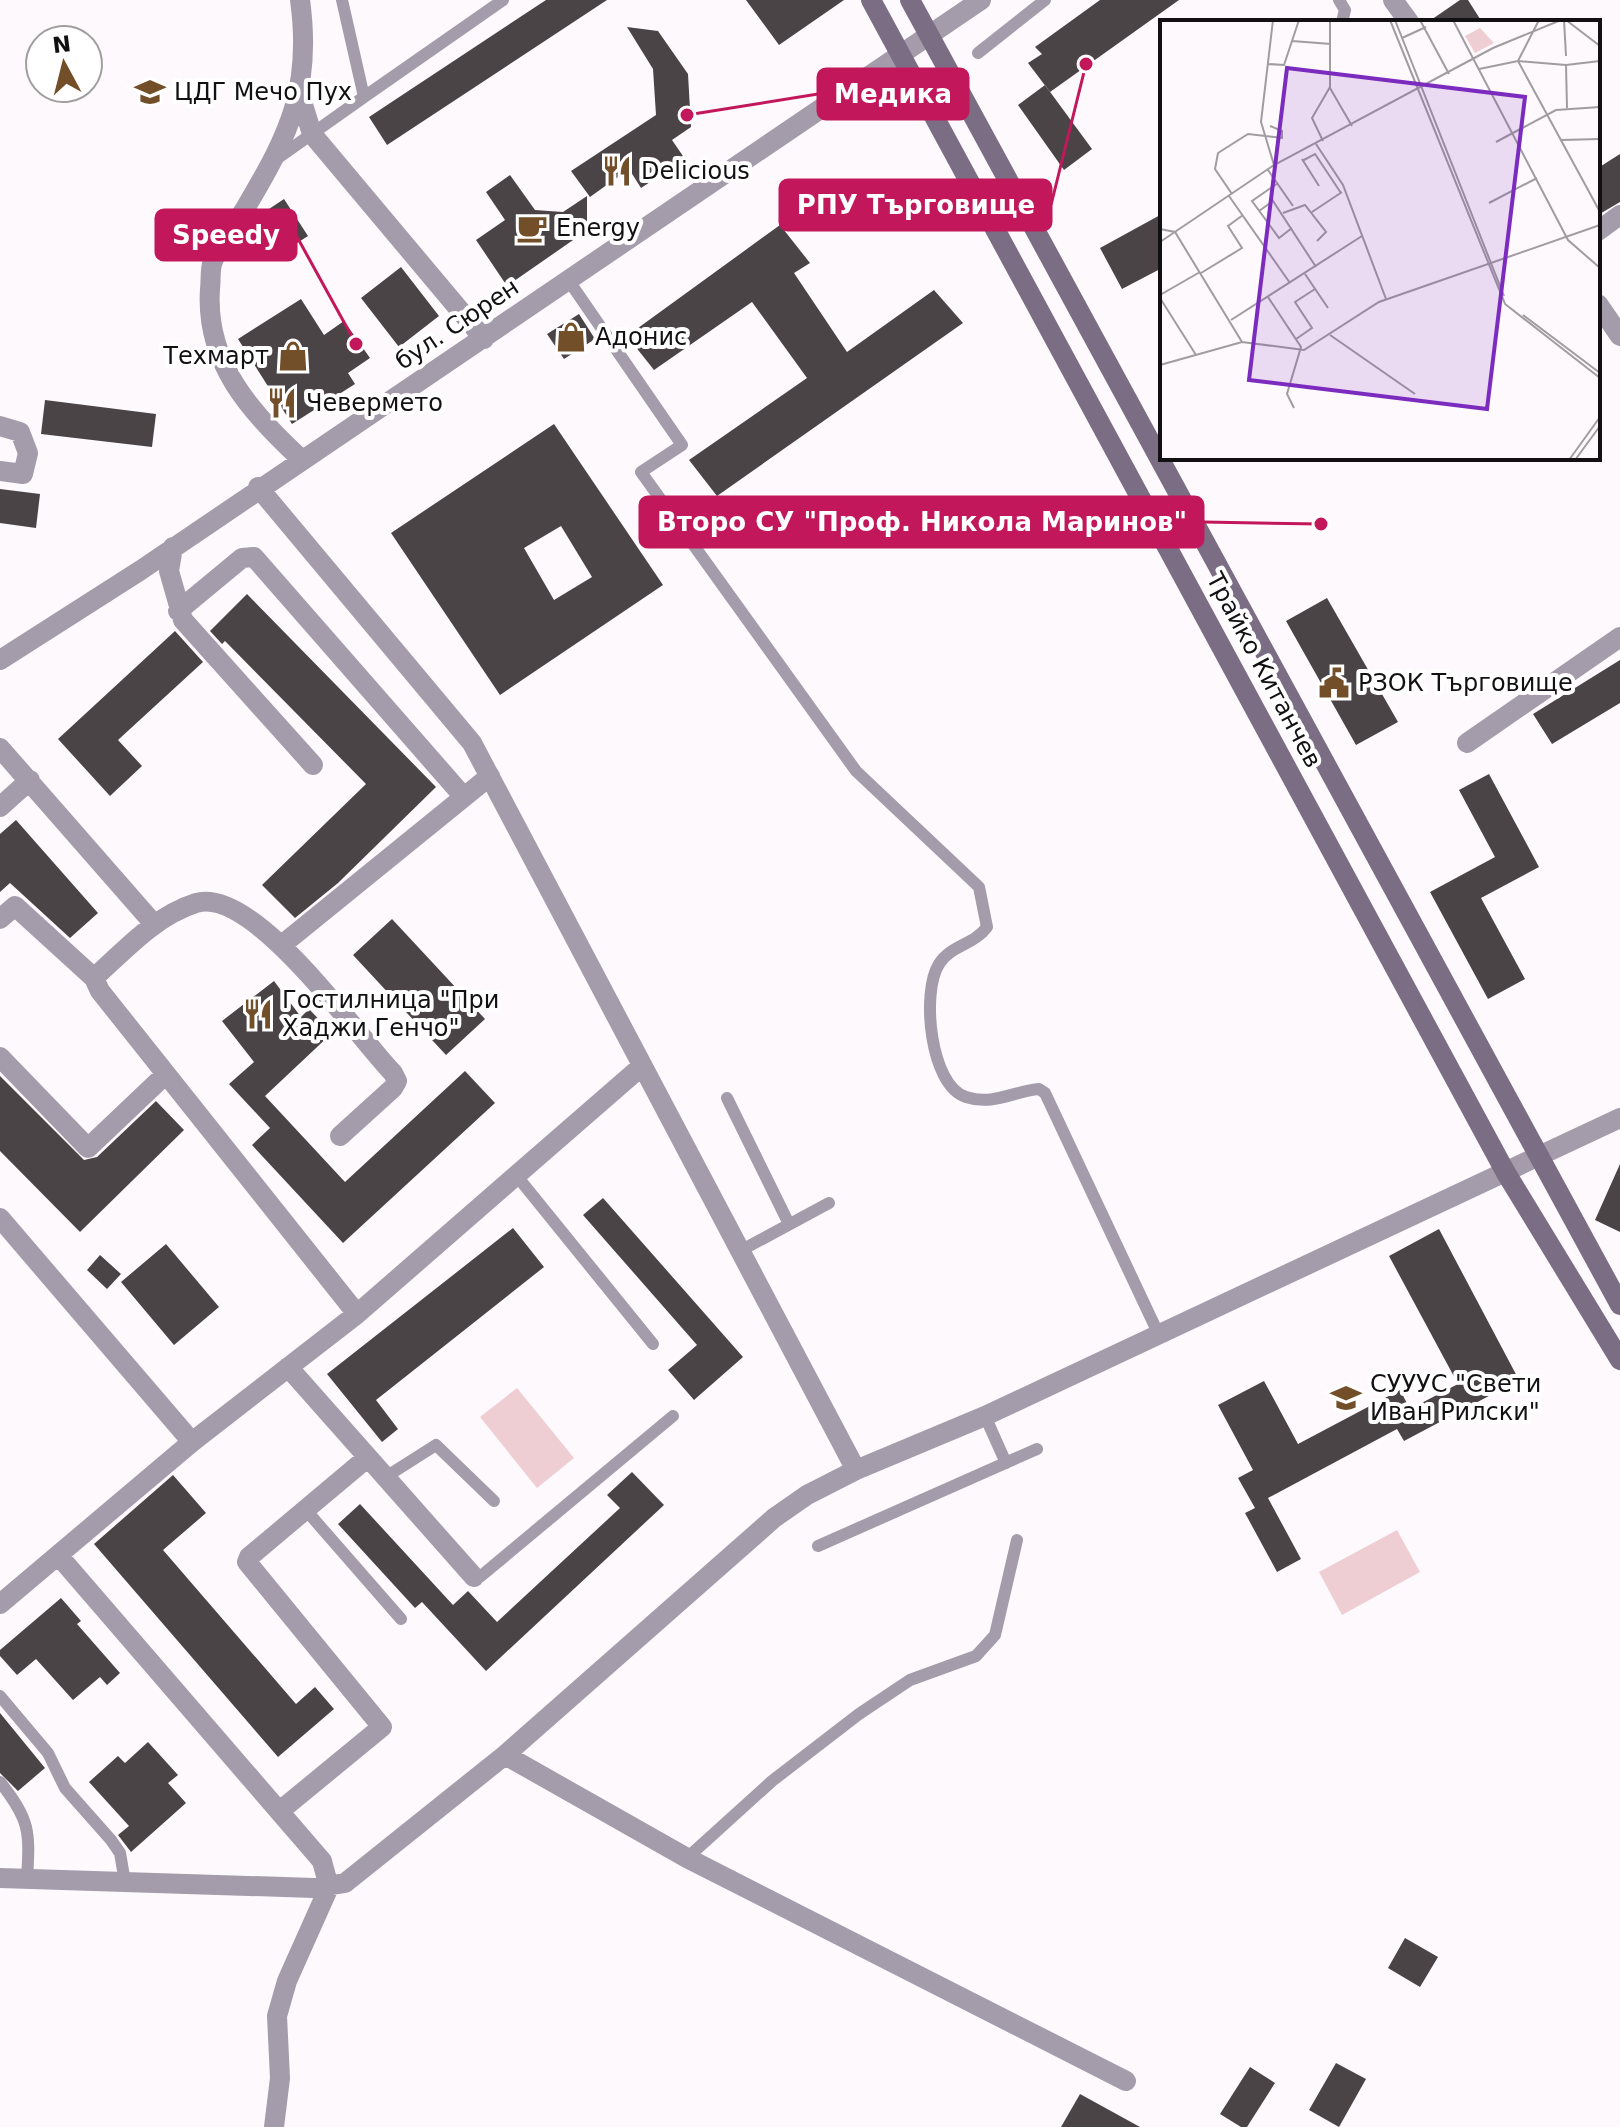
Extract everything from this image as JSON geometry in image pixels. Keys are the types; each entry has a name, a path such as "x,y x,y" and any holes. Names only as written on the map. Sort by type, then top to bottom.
{"street":[{"path":"300,0 304,31 300,95 273,161 212,264 208,318 218,355 244,400 301,459"},
{"name":"Трайко Китанчев","path":"871,0 1506,1173 1620,1360"},
{"name":"Трайко Китанчев","path":"910,0 1160,460"},
{"name":"бул. Сюрен","path":"0,660 484,339 981,0"},
{"path":"1393,0 1408,20"},
{"path":"300,95 312,134 484,339"},
{"path":"1600,230 1620,215"},
{"path":"1600,307 1620,336"},
{"path":"0,426 20,432 28,453 23,474 0,471"},
{"name":"Трайко Китанчев","path":"1160,460 1620,1305"},
{"path":"258,487 472,743 738,1252 856,1470"},
{"path":"173,547 169,571 178,611 194,635 313,765"},
{"path":"178,611 242,558 254,557 463,796"},
{"path":"1467,743 1620,637"},
{"path":"0,748 154,924"},
{"path":"283,944 490,776"},
{"path":"0,807 30,780"},
{"path":"94,978 154,924 199,902 231,907 283,944 397,1081 340,1136"},
{"path":"0,919 15,906 94,978 166,1074 357,1314"},
{"path":"0,1057 88,1148 166,1074"},
{"path":"0,1604 192,1442 357,1314 642,1066"},
{"path":"0,1878 329,1887 358,1875 505,1755 774,1518 807,1495 856,1470 985,1416 1620,1118"},
{"path":"0,1218 192,1442"},
{"path":"288,1367 474,1577"},
{"path":"281,1810 382,1727 247,1562 367,1458"},
{"path":"58,1555 322,1861 329,1887 287,1981 277,2016 280,2078 274,2127"},
{"path":"505,1755 687,1858 1126,2081"}],"lane":[{"path":"342,0 364,97"},
{"path":"273,161 503,0"},
{"path":"978,53 1045,0"},
{"path":"1339,0 1345,10 1342,20"},
{"path":"569,281 682,445 641,472 856,771 979,887 987,927 979,938 949,952 930,982 934,1041 943,1075 957,1094 969,1098 1004,1098 1033,1090 1045,1093 1159,1335"},
{"path":"727,1098 789,1224"},
{"path":"516,1175 653,1344"},
{"path":"738,1252 829,1203"},
{"path":"474,1577 481,1576 673,1416"},
{"path":"985,1416 1006,1463"},
{"path":"384,1478 436,1445 494,1501"},
{"path":"818,1546 1037,1449"},
{"path":"305,1509 401,1619"},
{"path":"687,1858 772,1781 859,1714 910,1680 976,1656 995,1635 1017,1540"},
{"path":"0,1696 48,1753 65,1788 120,1853 125,1882"},
{"path":"0,1782 26,1817 30,1833 27,1879"}],"shaded area":[{"path":"517,1388 574,1458 537,1488 480,1417"},
{"path":"1397,1530 1420,1572 1342,1615 1319,1572"}],"building":[{"path":"546,0 607,0 387,145 369,117"},
{"path":"746,0 844,0 779,45"},
{"path":"1100,0 1179,0 1050,92 1028,63 1042,54 1035,47"},
{"path":"1460,0 1468,0 1481,20 1431,20"},
{"path":"627,27 658,31 688,74 691,127 672,140 685,159 641,188 629,169 590,197 571,171 656,115 653,69"},
{"path":"1045,85 1092,149 1064,170 1018,105"},
{"path":"1620,154 1620,202 1600,214 1600,167"},
{"name":"Energy","path":"510,175 535,210 563,212 587,196 587,226 574,235 576,238 507,286 476,240 505,220 486,192"},
{"path":"284,199 308,236 277,256 254,219"},
{"path":"1160,215 1160,269 1122,289 1100,248"},
{"path":"780,225 810,263 794,273 847,352 934,290 963,323 717,496 689,460 807,378 752,302 654,370 627,336"},
{"path":"401,267 439,316 399,347 361,298"},
{"name":"Техмарт","path":"301,299 324,335 344,321 370,358 348,373 355,384 292,424 238,339"},
{"name":"Адонис","path":"579,314 595,339 564,359 547,334"},
{"path":"45,400 156,414 152,447 41,434"},
{"path":"554,424 663,585 500,695 391,533","holes":["561,526 592,577 554,600 524,548"]},
{"path":"0,489 40,494 36,528 0,523"},
{"path":"247,594 436,787 338,883 295,918 262,885 366,784 225,641 222,644 210,631"},
{"path":"1327,598 1398,722 1356,745 1286,621"},
{"path":"175,631 203,662 118,740 142,766 110,796 58,739"},
{"path":"1620,660 1620,703 1552,744 1533,714"},
{"path":"1489,774 1539,867 1481,898 1525,979 1488,999 1430,892 1495,857 1459,790"},
{"path":"16,820 98,913 70,938 10,883 0,892 0,834"},
{"path":"392,919 485,1019 446,1055 353,955"},
{"path":"274,981 301,1017 309,1009 332,1033 265,1096 345,1182 465,1071 495,1103 343,1243 252,1145 270,1128 229,1084 254,1062 222,1021"},
{"path":"0,1076 84,1160 97,1157 156,1101 184,1130 80,1232 0,1151"},
{"path":"1620,1164 1620,1232 1595,1220"},
{"path":"603,1198 743,1357 694,1400 668,1370 697,1345 583,1215"},
{"path":"513,1228 544,1267 376,1400 398,1429 382,1442 327,1374"},
{"path":"1439,1229 1519,1380 1404,1441 1397,1429 1268,1498 1301,1559 1277,1572 1245,1513 1255,1508 1238,1478 1253,1470 1218,1405 1264,1381 1298,1444 1400,1390 1410,1409 1458,1384 1389,1256"},
{"path":"166,1244 219,1307 174,1345 121,1282"},
{"path":"100,1255 121,1274 107,1289 87,1270"},
{"path":"632,1472 664,1505 486,1671 422,1602 415,1608 338,1524 360,1504 453,1605 468,1591 497,1622 620,1508 607,1495"},
{"path":"173,1475 206,1513 163,1550 296,1704 315,1687 334,1709 278,1757 94,1544"},
{"path":"61,1598 81,1621 77,1624 120,1673 107,1685 100,1677 73,1700 36,1659 17,1675 0,1656 0,1650"},
{"path":"0,1713 45,1768 18,1791 0,1773"},
{"path":"148,1742 178,1775 168,1783 186,1803 131,1852 118,1835 129,1826 89,1782 118,1756 125,1763"},
{"path":"1405,1938 1438,1957 1420,1987 1388,1968"},
{"path":"1336,2063 1366,2079 1339,2127 1309,2110"},
{"path":"1250,2067 1275,2083 1247,2127 1241,2127 1220,2114"},
{"path":"1080,2094 1140,2127 1061,2127"}],"place":[{"name":"РПУ Търговище","path":"1086,64"},
{"name":"ЦДГ Мечо Пух","path":"150,92"},
{"name":"Медика","path":"687,115"},
{"name":"Delicious","path":"617,171"},
{"name":"Energy","path":"532,228"},
{"name":"Адонис","path":"571,337"},
{"name":"Speedy","path":"356,344"},
{"name":"Техмарт","path":"293,356"},
{"name":"Чевермето","path":"282,403"},
{"name":"Второ СУ \"Проф. Никола Маринов\"","path":"1321,524"},
{"name":"РЗОК Търговище","path":"1334,683"},
{"name":"Гостилница \"При Хаджи Генчо\"","path":"258,1014"},
{"name":"СУУУС \"Свети Иван Рилски\"","path":"1346,1398"}]}
